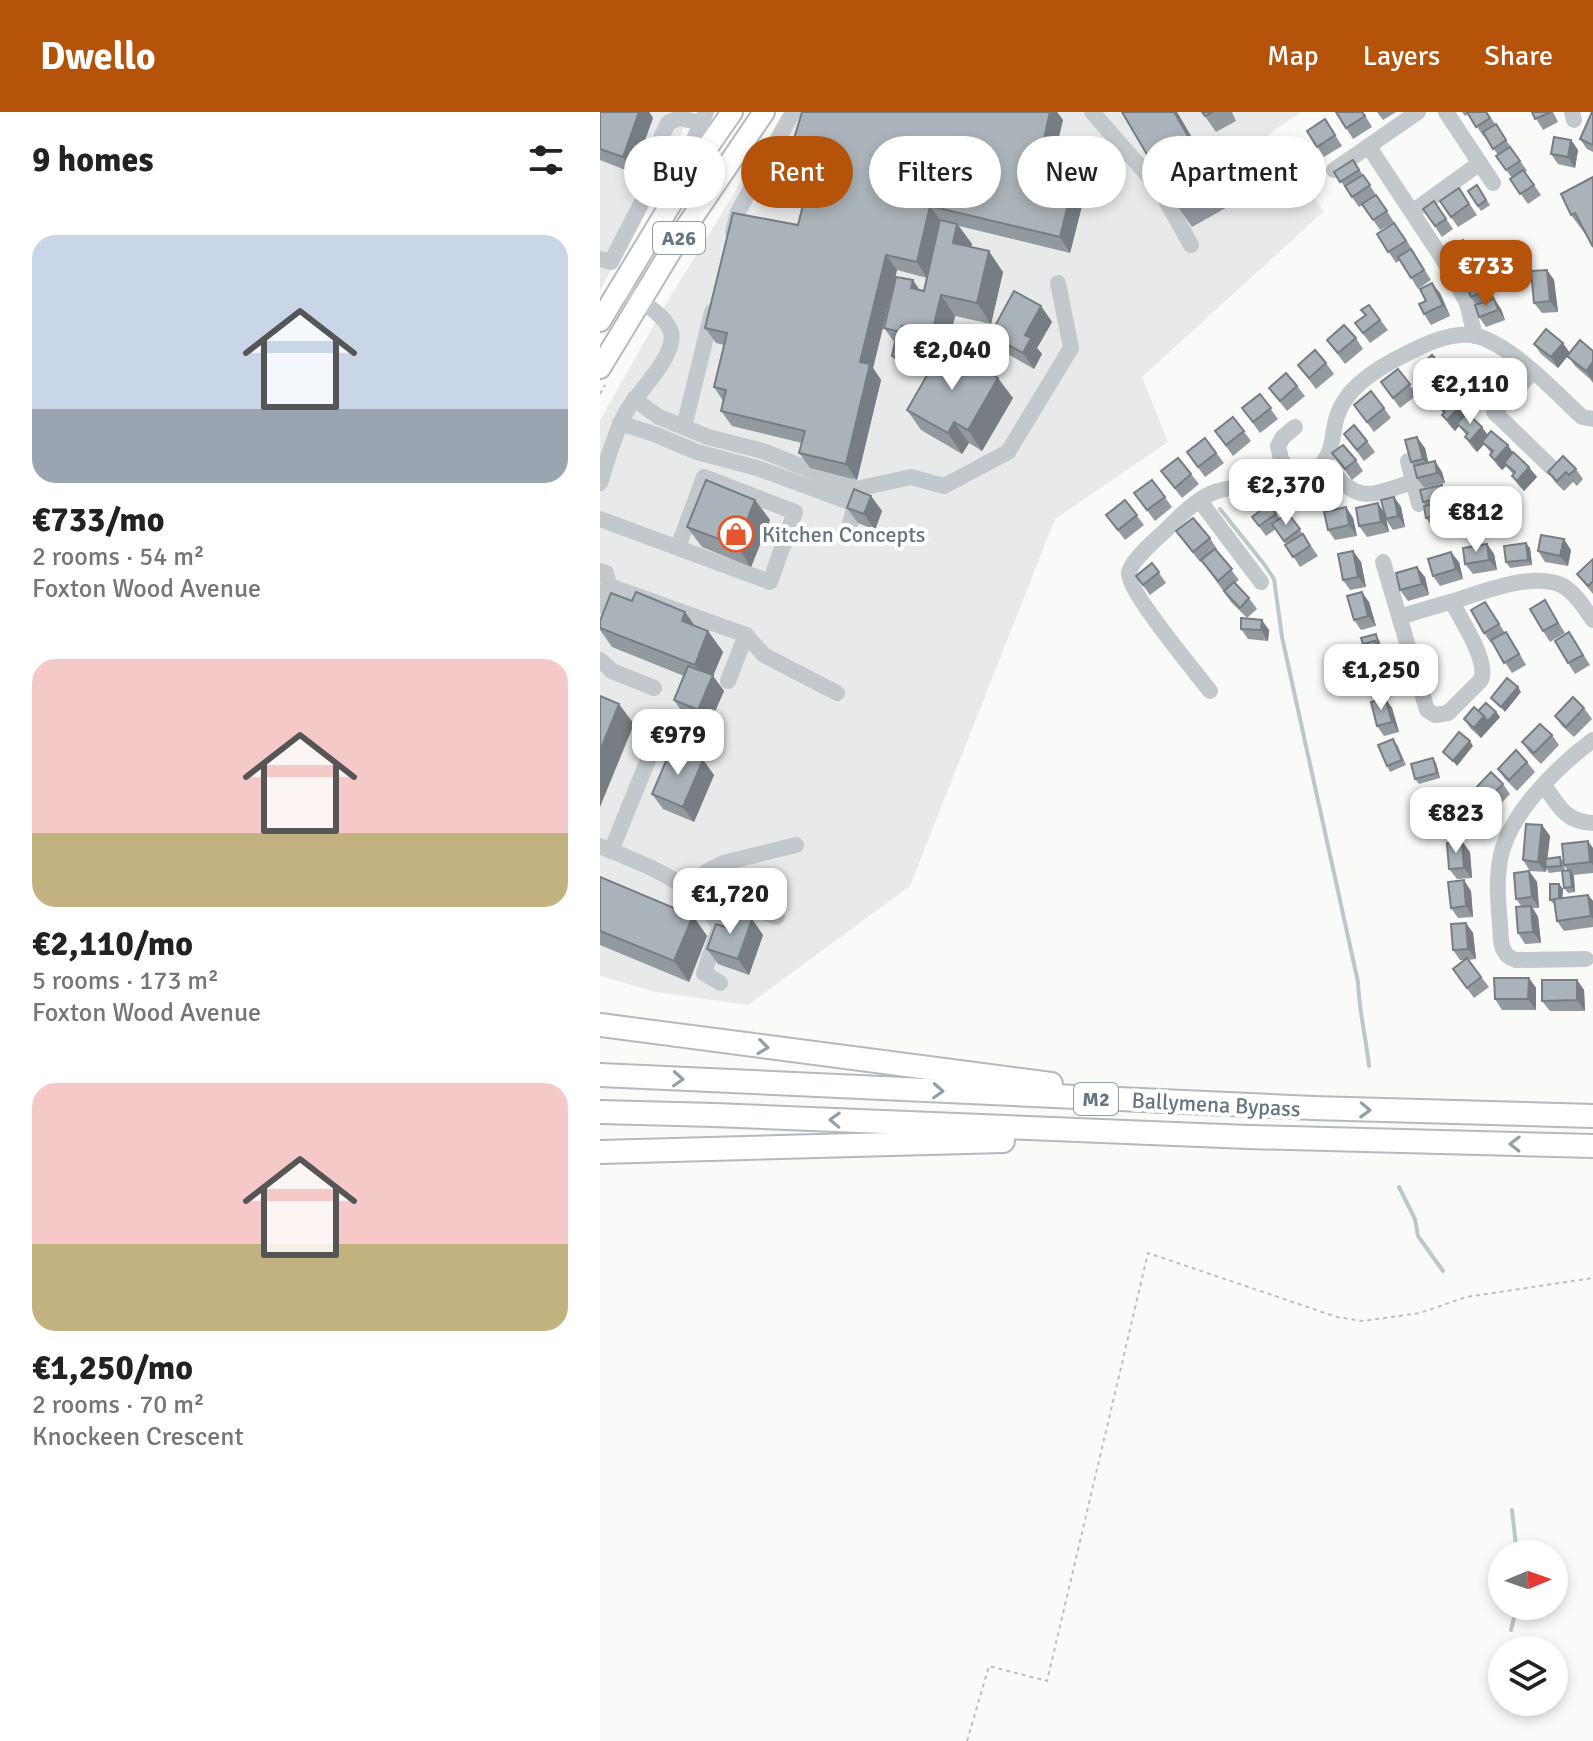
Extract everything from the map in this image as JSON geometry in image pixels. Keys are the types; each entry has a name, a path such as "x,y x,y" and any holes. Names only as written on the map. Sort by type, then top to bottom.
{"highway":[{"name":"M2","path":"600,1025 1127,1095 1313,1108"},
{"name":"Ballymena Bypass","path":"600,1075 1313,1108 1593,1116"},
{"name":"Ballymena Bypass","path":"600,1112 1593,1146"},
{"name":"M2","path":"600,1152 977,1141 1444,1143"}],"main road":[{"name":"A26","path":"600,321 689,174 732,112"},
{"name":"A26","path":"600,368 687,224 764,112"}],"street":[{"path":"731,241 738,212 793,112"},
{"path":"1092,112 1159,188 1191,245"},
{"path":"1334,170 1418,112"},
{"path":"1446,112 1493,183"},
{"path":"600,259 611,262 643,200 642,178 668,123 679,118 704,118 658,225"},
{"path":"1369,147 1448,267 1467,303 1475,336"},
{"path":"1412,212 1480,163"},
{"path":"634,399 659,417 708,437 763,451 856,489 911,477 944,486 1008,452 1071,348 1058,283"},
{"path":"600,483 620,423 666,357 672,342 665,320 619,288"},
{"path":"684,427 715,299"},
{"path":"1210,691 1145,606 1130,582 1129,572 1142,553 1187,510 1211,493 1284,487 1298,483 1324,464 1332,447 1336,419 1345,400 1359,384 1387,363 1435,341 1475,336 1507,352 1582,417 1593,419"},
{"path":"1533,372 1494,412 1552,468"},
{"path":"620,423 855,504 849,528"},
{"path":"1295,427 1278,446 1281,459 1298,483"},
{"path":"1408,461 1419,504"},
{"path":"1324,464 1356,493 1375,493 1413,482"},
{"path":"600,519 770,582 795,512 704,477 678,547"},
{"path":"1200,501 1261,582"},
{"path":"1383,562 1427,710 1441,716 1448,713 1481,680 1483,674 1481,659 1452,602"},
{"path":"600,606 604,578"},
{"path":"604,578 618,589 746,635 764,655 837,693"},
{"path":"1400,617 1514,584 1539,581 1561,585 1571,592 1593,620"},
{"path":"728,681 746,635"},
{"path":"600,660 612,671 654,688"},
{"path":"657,738 606,848 689,890 709,912 720,926 704,973 720,983"},
{"path":"1586,959 1516,960 1507,957 1499,917 1501,857 1513,825 1544,785 1593,740"},
{"path":"1544,785 1572,819 1593,823"},
{"path":"689,890 706,872 723,863 796,845"},
{"path":"709,912 732,900 777,917"}],"path":[{"path":"967,1741 989,1666 1047,1681 1148,1253 1337,1317 1363,1321 1420,1313 1466,1297 1593,1278"}],"shaded area":[{"path":"600,112 690,112 680,136 624,136 624,208 646,208 600,290"},
{"path":"784,112 1301,112 1269,136 1142,136 1142,208 1322,208 1324,211 1142,377 1168,442 1055,519 910,886 748,1005 656,992 600,976 600,420 667,302 741,182 741,208 853,208 853,136 769,136"}],"building":[{"path":"600,112 639,112 630,136 624,136 623,157 600,149"},
{"path":"802,112 1050,112 1045,136 1017,136 1017,208 1067,208 1060,237 938,208 1001,208 1001,136 869,136 869,208 930,208 917,262 886,255 860,362 870,364 846,464 799,453 805,431 721,411 726,390 714,387 727,333 705,328 733,213 798,225 802,208 853,208 853,136 795,136"},
{"path":"1122,112 1174,112 1188,136 1142,136 1142,146"},
{"path":"1336,112 1362,112 1365,116 1346,128"},
{"path":"1467,112 1486,112 1490,118 1476,127"},
{"path":"1532,112 1551,112 1535,119"},
{"path":"1593,112 1593,145 1580,139"},
{"path":"1325,119 1335,135 1326,141 1326,136 1310,136 1307,131"},
{"path":"1496,124 1506,140 1493,149 1483,132"},
{"path":"1554,137 1571,140 1568,157 1551,154"},
{"path":"1510,147 1520,161 1506,170 1496,156"},
{"path":"1353,160 1359,170 1340,182 1334,172"},
{"path":"1523,170 1534,185 1520,194 1510,179"},
{"path":"1363,175 1370,185 1352,197 1345,186"},
{"path":"1593,177 1593,247 1561,194"},
{"path":"1477,185 1486,200 1478,206 1468,191"},
{"path":"1459,188 1469,204 1451,217 1440,201"},
{"path":"1376,195 1387,211 1373,220 1362,204"},
{"path":"1434,201 1446,219 1435,226 1423,209"},
{"path":"940,220 957,224 953,243 989,251 977,303 941,295 932,333 902,326 901,332 884,328 896,277 913,280 911,288 924,291"},
{"path":"1394,223 1406,241 1388,252 1377,234"},
{"path":"1463,240 1472,257 1455,266 1446,249"},
{"path":"1411,249 1424,270 1411,278 1398,257"},
{"path":"1480,270 1488,290 1471,297 1463,277"},
{"path":"1547,270 1550,301 1534,303 1531,271"},
{"path":"1432,283 1443,305 1424,314 1419,304 1426,301 1420,289"},
{"path":"1014,291 1041,306 1025,335 1031,338 1023,353 990,335"},
{"path":"1494,299 1498,310 1479,317 1475,305"},
{"path":"1369,305 1380,320 1363,333 1355,323 1366,315 1361,310"},
{"path":"1344,325 1356,338 1338,353 1327,340"},
{"path":"1546,329 1563,343 1551,357 1534,344"},
{"path":"967,336 973,340 975,351 965,359 953,352 952,345 956,339"},
{"path":"1580,340 1593,351 1593,362 1586,371 1567,356"},
{"path":"895,343 904,345 901,358 892,356"},
{"path":"944,346 998,378 968,430 954,422 948,433 907,410"},
{"path":"1315,350 1326,363 1309,378 1298,365"},
{"path":"1432,355 1441,365 1425,379 1416,369"},
{"path":"1398,369 1410,384 1393,398 1381,382"},
{"path":"1286,373 1297,386 1280,401 1269,388"},
{"path":"1371,391 1384,408 1367,422 1354,405"},
{"path":"1444,392 1460,406 1447,420 1442,415 1445,412 1435,402"},
{"path":"1260,394 1271,408 1253,422 1242,408"},
{"path":"1467,413 1482,427 1470,441 1465,437 1468,433 1457,424"},
{"path":"1233,417 1244,431 1226,445 1215,431"},
{"path":"1354,425 1367,441 1357,450 1344,434"},
{"path":"1491,431 1508,445 1495,460 1490,455 1493,451 1482,442"},
{"path":"1417,437 1423,459 1411,462 1405,440"},
{"path":"1205,438 1216,453 1198,467 1187,452"},
{"path":"1343,445 1356,460 1345,469 1332,453"},
{"path":"1513,452 1529,467 1517,481 1512,476 1515,472 1504,463"},
{"path":"1563,456 1576,469 1569,475 1566,472 1557,481 1548,472"},
{"path":"1178,458 1191,474 1175,488 1161,471"},
{"path":"1435,461 1437,473 1417,478 1414,466"},
{"path":"706,480 755,500 737,546 687,527"},
{"path":"1152,480 1165,497 1147,510 1134,493"},
{"path":"1442,485 1444,497 1423,502 1420,490"},
{"path":"854,489 871,496 864,514 847,508"},
{"path":"1394,497 1398,516 1386,519 1381,500"},
{"path":"1125,500 1137,515 1118,530 1106,515"},
{"path":"1446,502 1448,513 1426,518 1424,506"},
{"path":"1378,503 1381,522 1359,526 1356,508"},
{"path":"1269,504 1276,514 1259,526 1252,517"},
{"path":"1346,507 1349,525 1328,530 1324,512"},
{"path":"1288,513 1300,529 1284,541 1272,524"},
{"path":"1193,518 1210,538 1193,552 1176,531"},
{"path":"1303,534 1310,546 1293,557 1285,545"},
{"path":"1541,535 1564,539 1560,556 1538,551"},
{"path":"1526,543 1528,560 1506,562 1504,546"},
{"path":"1487,544 1489,560 1465,564 1463,548"},
{"path":"1215,549 1232,569 1218,581 1201,560"},
{"path":"1353,551 1358,577 1343,580 1338,554"},
{"path":"1451,552 1456,569 1433,576 1428,559"},
{"path":"1593,559 1593,581 1588,586 1577,574"},
{"path":"1152,563 1159,572 1143,585 1136,576"},
{"path":"1417,567 1422,584 1400,590 1396,573"},
{"path":"1234,582 1249,598 1240,608 1224,591"},
{"path":"636,592 685,612 682,621 708,631 695,665 600,628 611,593 632,601"},
{"path":"1362,592 1368,616 1354,620 1347,596"},
{"path":"1545,600 1558,623 1543,631 1530,609"},
{"path":"1485,602 1499,624 1484,633 1471,610"},
{"path":"1241,618 1262,620 1261,630 1241,629"},
{"path":"1506,632 1519,654 1504,663 1491,640"},
{"path":"1569,632 1583,655 1568,663 1555,641"},
{"path":"1376,634 1379,646 1375,641 1363,644 1361,638"},
{"path":"1375,641 1379,653 1364,657 1361,645"},
{"path":"1378,662 1385,686 1370,690 1363,666"},
{"path":"688,666 713,675 698,710 674,700"},
{"path":"1507,678 1518,687 1501,707 1491,698"},
{"path":"600,696 619,704 600,751"},
{"path":"1573,697 1584,708 1566,727 1555,716"},
{"path":"1385,698 1392,722 1377,726 1371,702"},
{"path":"1486,703 1496,712 1488,721 1478,711"},
{"path":"1474,707 1484,716 1474,728 1464,719"},
{"path":"1540,724 1552,735 1534,753 1522,742"},
{"path":"1459,732 1470,741 1453,761 1443,752"},
{"path":"1393,739 1402,760 1387,766 1378,745"},
{"path":"672,747 703,760 683,807 652,794"},
{"path":"1516,750 1527,762 1509,780 1498,769"},
{"path":"1433,758 1437,773 1415,779 1411,764"},
{"path":"1491,772 1503,784 1485,802 1473,791"},
{"path":"1468,799 1479,814 1459,828 1448,813"},
{"path":"1526,824 1542,825 1538,862 1523,860"},
{"path":"1462,841 1464,868 1449,869 1447,843"},
{"path":"1588,841 1590,862 1564,865 1562,844"},
{"path":"1560,857 1561,866 1546,867 1545,859"},
{"path":"1570,870 1572,887 1564,888 1562,871"},
{"path":"1529,871 1532,897 1516,899 1514,873"},
{"path":"600,877 693,916 674,961 600,931"},
{"path":"1464,880 1466,906 1451,908 1448,882"},
{"path":"1550,884 1559,884 1559,899 1550,900"},
{"path":"1588,895 1591,916 1557,921 1554,899"},
{"path":"1531,906 1533,932 1518,933 1516,907"},
{"path":"733,912 752,919 738,959 707,949 716,924 728,928"},
{"path":"1466,923 1468,949 1453,950 1451,924"},
{"path":"1467,958 1481,977 1467,988 1453,969"},
{"path":"1494,978 1529,978 1528,999 1495,999"},
{"path":"1542,980 1577,980 1577,1000 1542,1001"}],"waterway":[{"path":"1220,509 1274,579 1282,637 1358,982 1369,1066"},
{"path":"1399,1187 1415,1219 1418,1236 1443,1271"},
{"path":"1512,1510 1515,1540"},
{"path":"1511,1630 1514,1620"}],"place":[{"name":"Kitchen Concepts","path":"736,534"}]}
